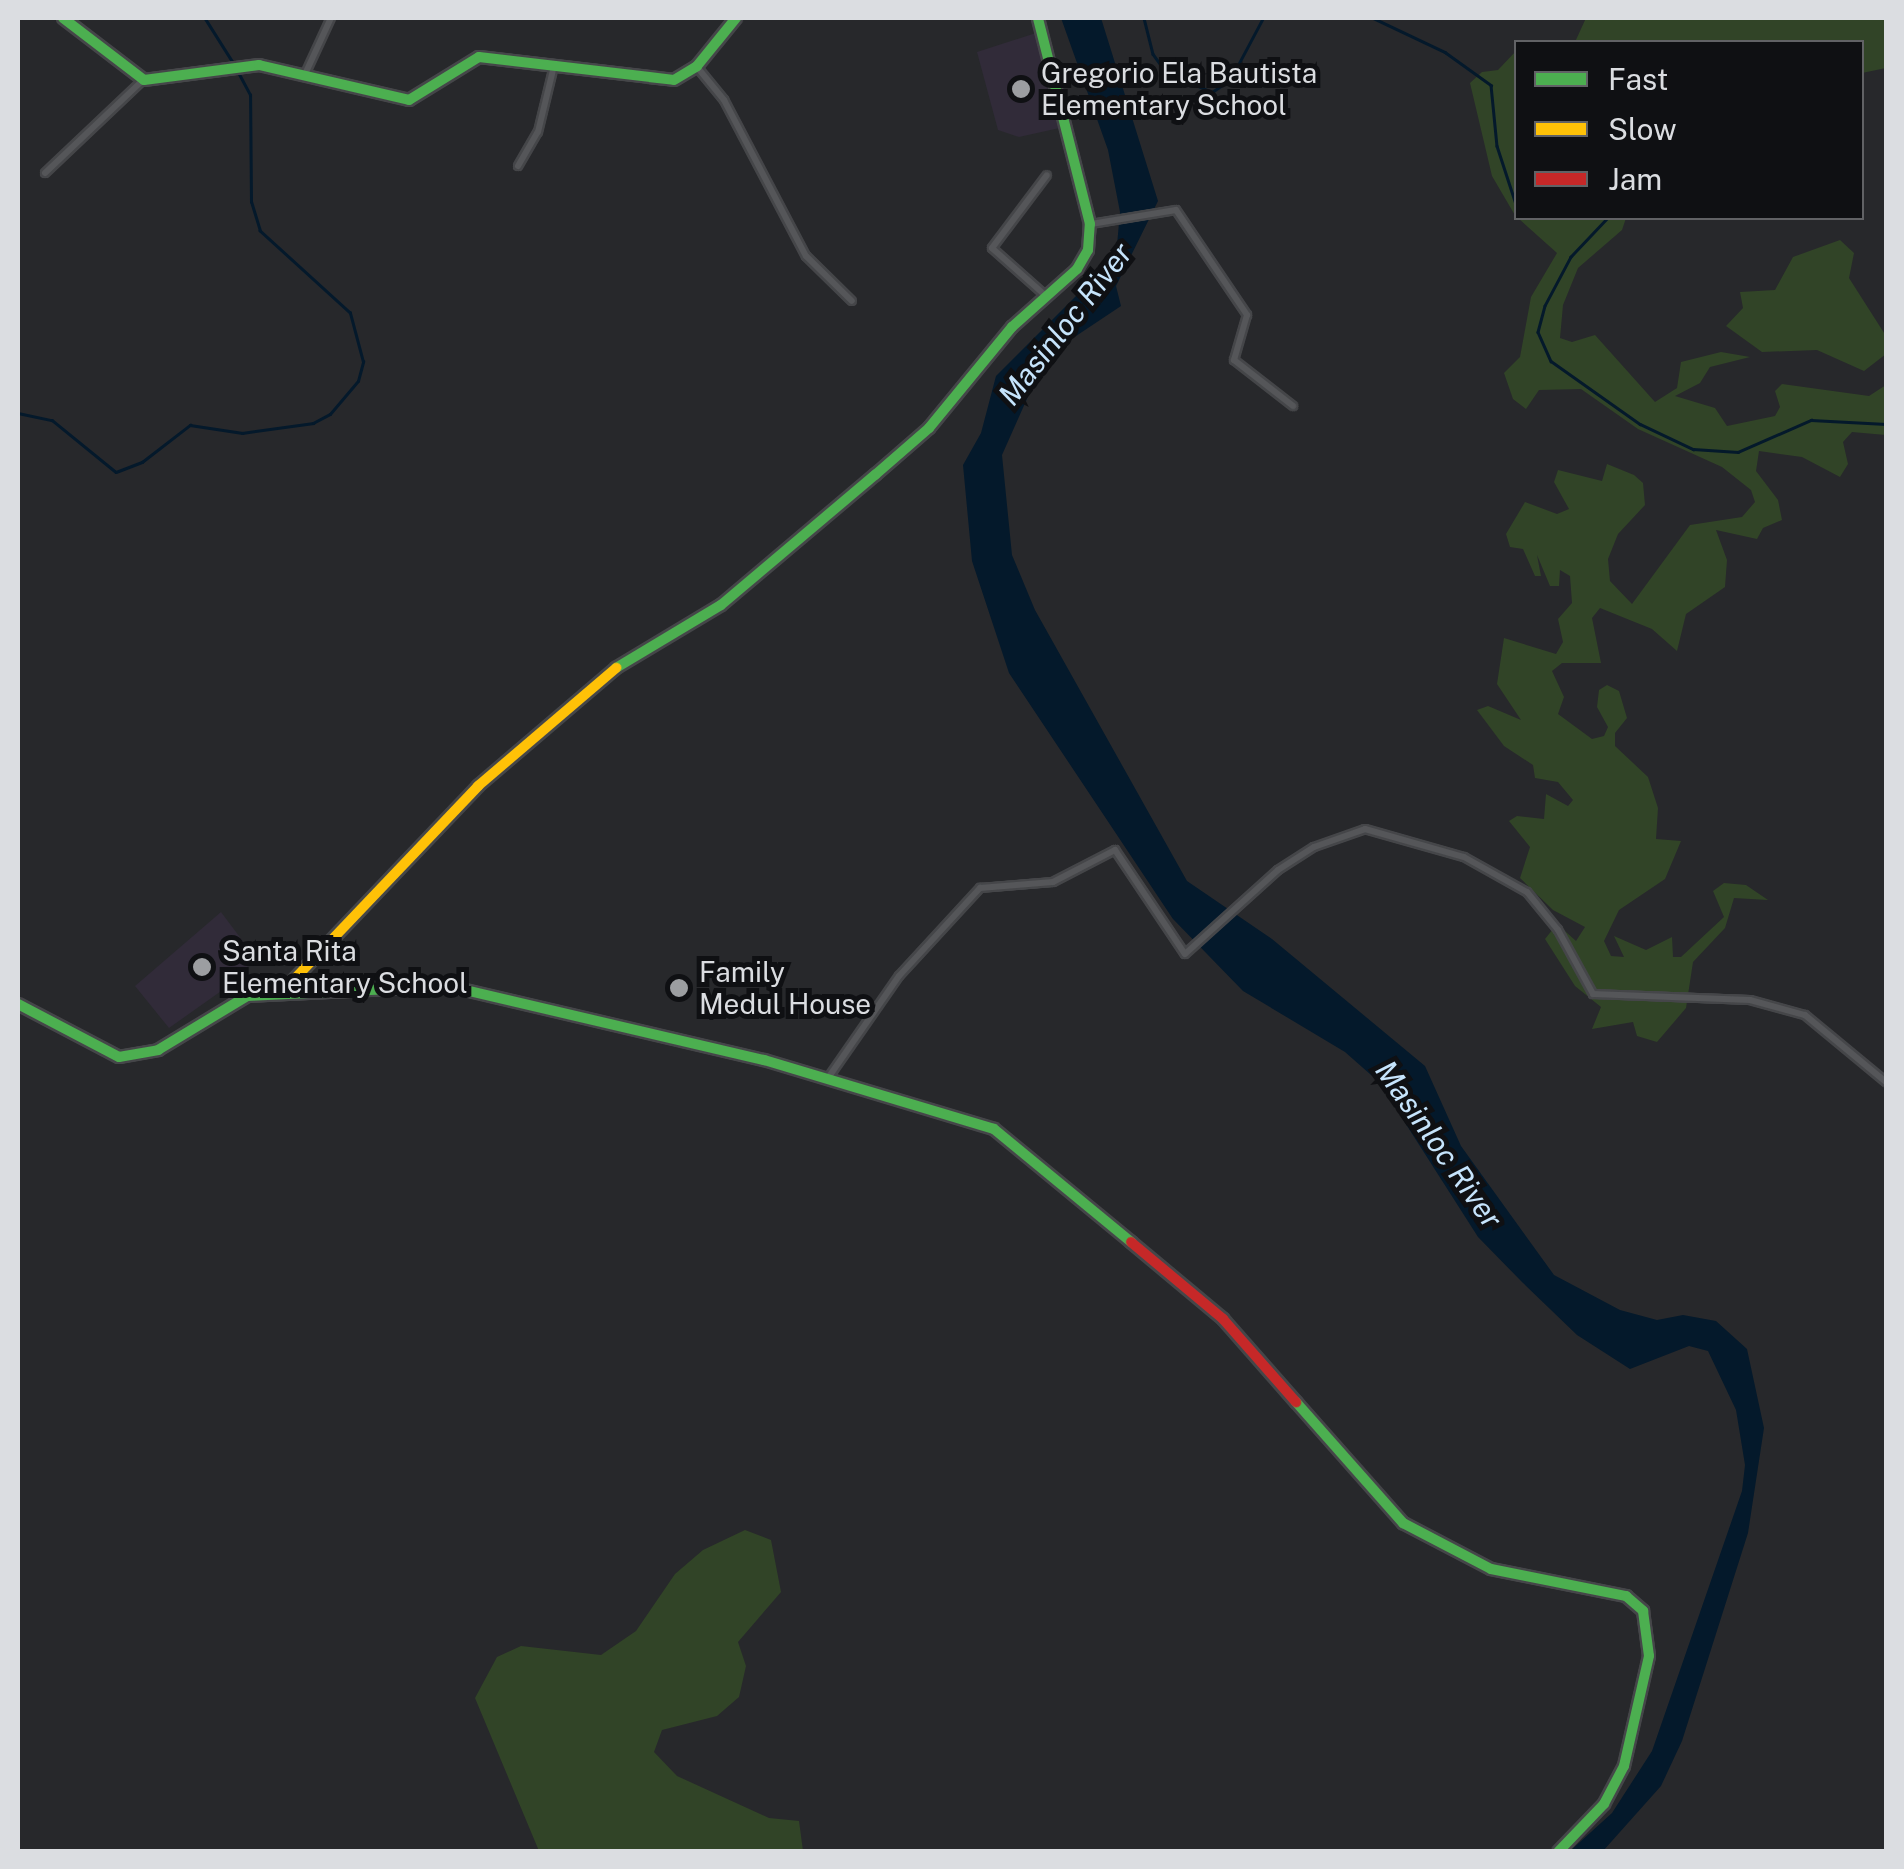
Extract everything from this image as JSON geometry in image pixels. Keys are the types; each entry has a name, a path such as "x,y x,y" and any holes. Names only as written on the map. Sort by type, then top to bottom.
{"street":[{"path":"63,18 144,80"},
{"path":"306,72 331,18"},
{"path":"45,173 144,80 259,65 306,72 410,100 479,57 652,82 674,80 696,66 736,18"},
{"path":"282,991 478,786 635,652 721,605 876,475 929,428 1012,328 1077,270 1088,250 1090,224 1038,18"},
{"path":"518,166 538,132 554,65"},
{"path":"696,66 724,100 806,256 852,301"},
{"path":"1047,175 992,248 1049,299"},
{"path":"1090,224 1176,210 1246,315 1234,360 1293,406"},
{"path":"827,1079 898,976 980,888 1053,882 1116,850 1166,932 1185,954 1240,903 1314,847 1365,828 1464,858 1527,892 1558,930 1593,994 1750,1000 1805,1015 1886,1082"},
{"path":"18,1004 94,1047 136,1056 222,1016 247,996 282,991 448,986 827,1079 994,1129 1223,1319 1279,1376 1386,1510 1426,1538 1490,1569 1635,1602 1648,1627 1650,1656 1624,1766 1604,1804 1558,1852"}],"shaded area":[{"name":"Gregorio Ela Bautista Elementary School","path":"1039,32 1064,127 1019,137 998,130 977,52"},
{"name":"Santa Rita Elementary School","path":"221,912 254,956 241,977 169,1028 135,986"}],"green space":[{"path":"1586,18 1886,18 1886,68 1864,73 1864,40 1576,40"},
{"path":"1514,53 1514,214 1492,176 1470,83 1482,72 1498,70"},
{"path":"1520,220 1625,220 1622,230 1578,268 1563,305 1560,338 1572,342 1595,335 1655,402 1677,388 1681,362 1721,352 1750,357 1710,367 1700,383 1675,396 1715,408 1727,426 1775,416 1780,407 1775,391 1782,384 1869,396 1886,385 1886,435 1852,432 1843,442 1848,464 1840,477 1802,457 1759,451 1756,471 1778,500 1782,520 1763,528 1757,539 1716,530 1727,560 1725,587 1686,614 1677,651 1652,629 1600,608 1592,618 1601,663 1562,663 1552,671 1564,697 1558,714 1592,739 1604,736 1608,727 1597,707 1599,690 1607,685 1619,691 1627,718 1615,733 1615,746 1648,777 1658,808 1656,839 1681,841 1665,879 1619,910 1604,941 1611,956 1624,957 1614,936 1646,950 1672,937 1673,957 1681,957 1724,917 1713,891 1724,883 1746,885 1768,900 1734,898 1725,928 1693,962 1686,1008 1657,1042 1637,1036 1633,1022 1592,1029 1601,1007 1575,986 1545,939 1557,924 1576,941 1585,927 1553,910 1520,878 1530,847 1509,821 1517,816 1544,819 1546,794 1568,806 1573,800 1558,782 1535,778 1533,765 1504,746 1477,710 1488,706 1521,720 1497,684 1504,638 1556,654 1563,642 1558,619 1572,603 1570,576 1560,570 1559,586 1550,586 1537,555 1541,576 1535,576 1523,549 1510,547 1506,534 1525,502 1557,514 1569,509 1554,482 1558,470 1602,481 1607,464 1634,475 1643,483 1645,505 1618,534 1608,559 1610,581 1632,604 1690,525 1742,517 1755,502 1751,490 1722,467 1638,429 1581,389 1539,390 1526,409 1513,399 1504,373 1520,357 1531,297 1557,253"},
{"path":"1840,240 1854,253 1849,278 1886,336 1886,354 1864,371 1817,350 1762,352 1726,326 1743,308 1740,292 1775,290 1793,257"},
{"path":"745,1530 771,1540 781,1592 738,1642 746,1666 739,1697 717,1716 662,1730 654,1752 677,1776 769,1818 799,1821 803,1851 539,1851 475,1698 497,1657 521,1646 601,1655 636,1631 675,1574 703,1550"}],"water":[{"name":"Masinloc River","path":"1061,18 1101,18 1158,201 1116,286 1121,306 1046,356 1002,455 1012,555 1035,610 1187,881 1272,939 1425,1066 1461,1146 1554,1275 1620,1310 1657,1320 1683,1315 1716,1321 1747,1349 1764,1428 1748,1533 1682,1741 1661,1786 1603,1851 1570,1851 1612,1813 1652,1751 1742,1491 1745,1465 1736,1410 1708,1351 1689,1346 1630,1369 1577,1335 1522,1282 1478,1237 1379,1082 1345,1052 1243,991 1173,919 1009,673 972,561 963,465 981,433 996,376 1098,274 1117,245 1120,212 1108,150"}],"waterway":[{"path":"205,18 236,67"},
{"path":"1144,18 1153,54 1166,72 1212,92 1230,80 1263,18"},
{"path":"1373,18 1445,52 1491,85 1497,146 1514,198"},
{"path":"18,413 52,420 116,472 142,462 190,425 242,433 313,423 330,414 358,381 363,362 350,313 260,231 251,202 250,95 239,74"},
{"path":"1606,220 1571,257 1545,306 1538,332 1551,361 1640,424 1693,449 1738,452 1811,420 1886,424"}],"traffic: fast":[{"path":"63,18 144,80 259,65 409,100 479,57 674,80 697,66 736,18"},
{"path":"616,668 721,605 875,475 929,428 1012,327 1077,269 1088,250 1090,224 1038,18"},
{"path":"18,1004 119,1057 158,1050 247,996 448,986 764,1060 994,1129 1131,1242"},
{"path":"1296,1402 1403,1523 1491,1569 1626,1596 1643,1611 1649,1656 1624,1766 1604,1804 1558,1852"}],"traffic: slow":[{"path":"283,991 478,786 616,668"}],"traffic: jam":[{"path":"1131,1242 1223,1319 1296,1402"}],"place":[{"name":"Gregorio Ela Bautista Elementary School","path":"1021,89"},
{"name":"Santa Rita Elementary School","path":"202,967"},
{"name":"Family Medul House","path":"679,988"}]}
